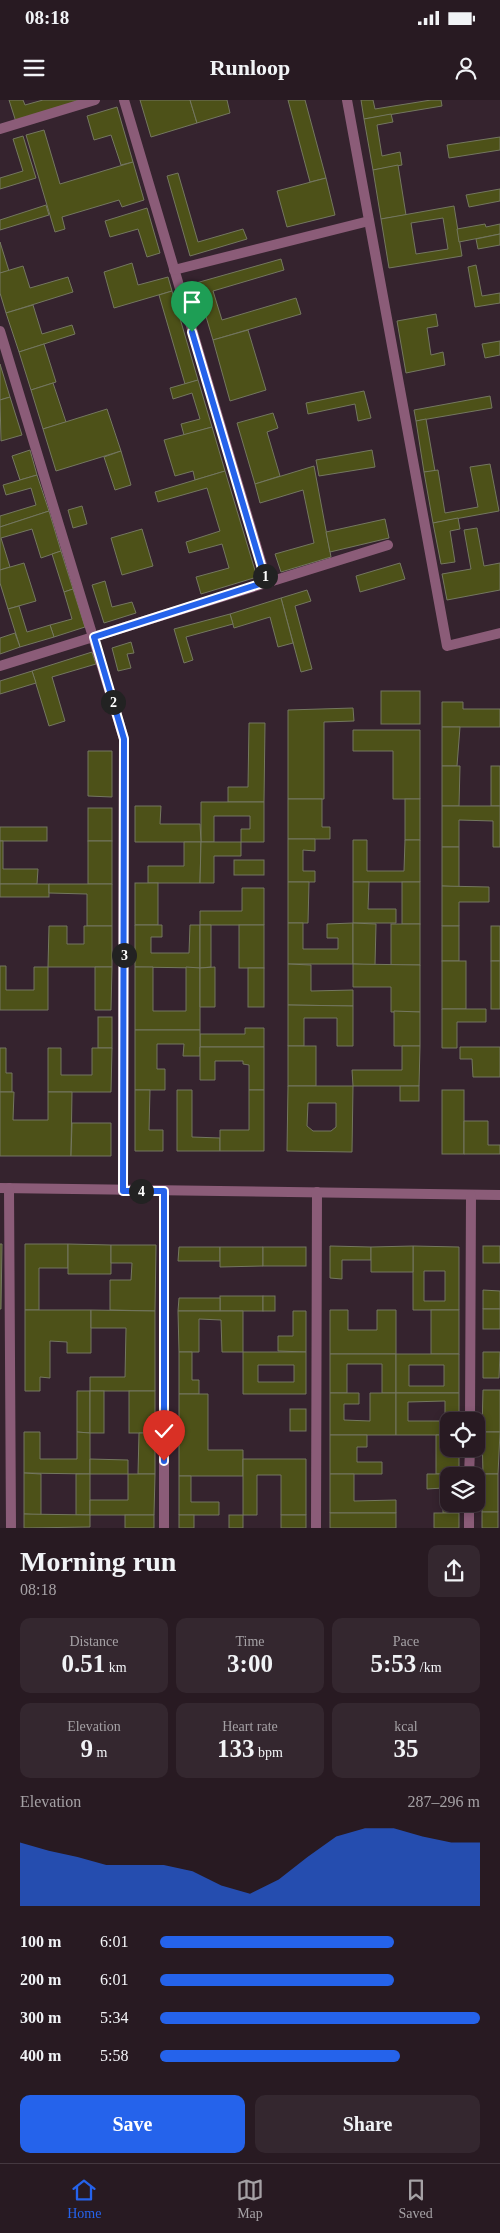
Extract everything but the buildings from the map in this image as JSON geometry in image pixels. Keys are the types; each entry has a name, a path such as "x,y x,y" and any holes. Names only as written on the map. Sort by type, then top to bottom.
{"street":[{"path":"124,100 266,582"},
{"path":"347,100 447,646 500,633"},
{"path":"0,129 90,101"},
{"path":"174,270 369,220"},
{"path":"0,331 124,739 123,1191"},
{"path":"0,666 388,545"},
{"path":"11,1528 5,1188 500,1195"},
{"path":"164,1191 164,1528"},
{"path":"316,1528 317,1192"},
{"path":"470,1412 471,1194"},
{"path":"469,1512 469,1528"}],"route":[{"path":"164,1461 164,1191 123,1191 124,739 94,637 266,582 192,332"}]}
